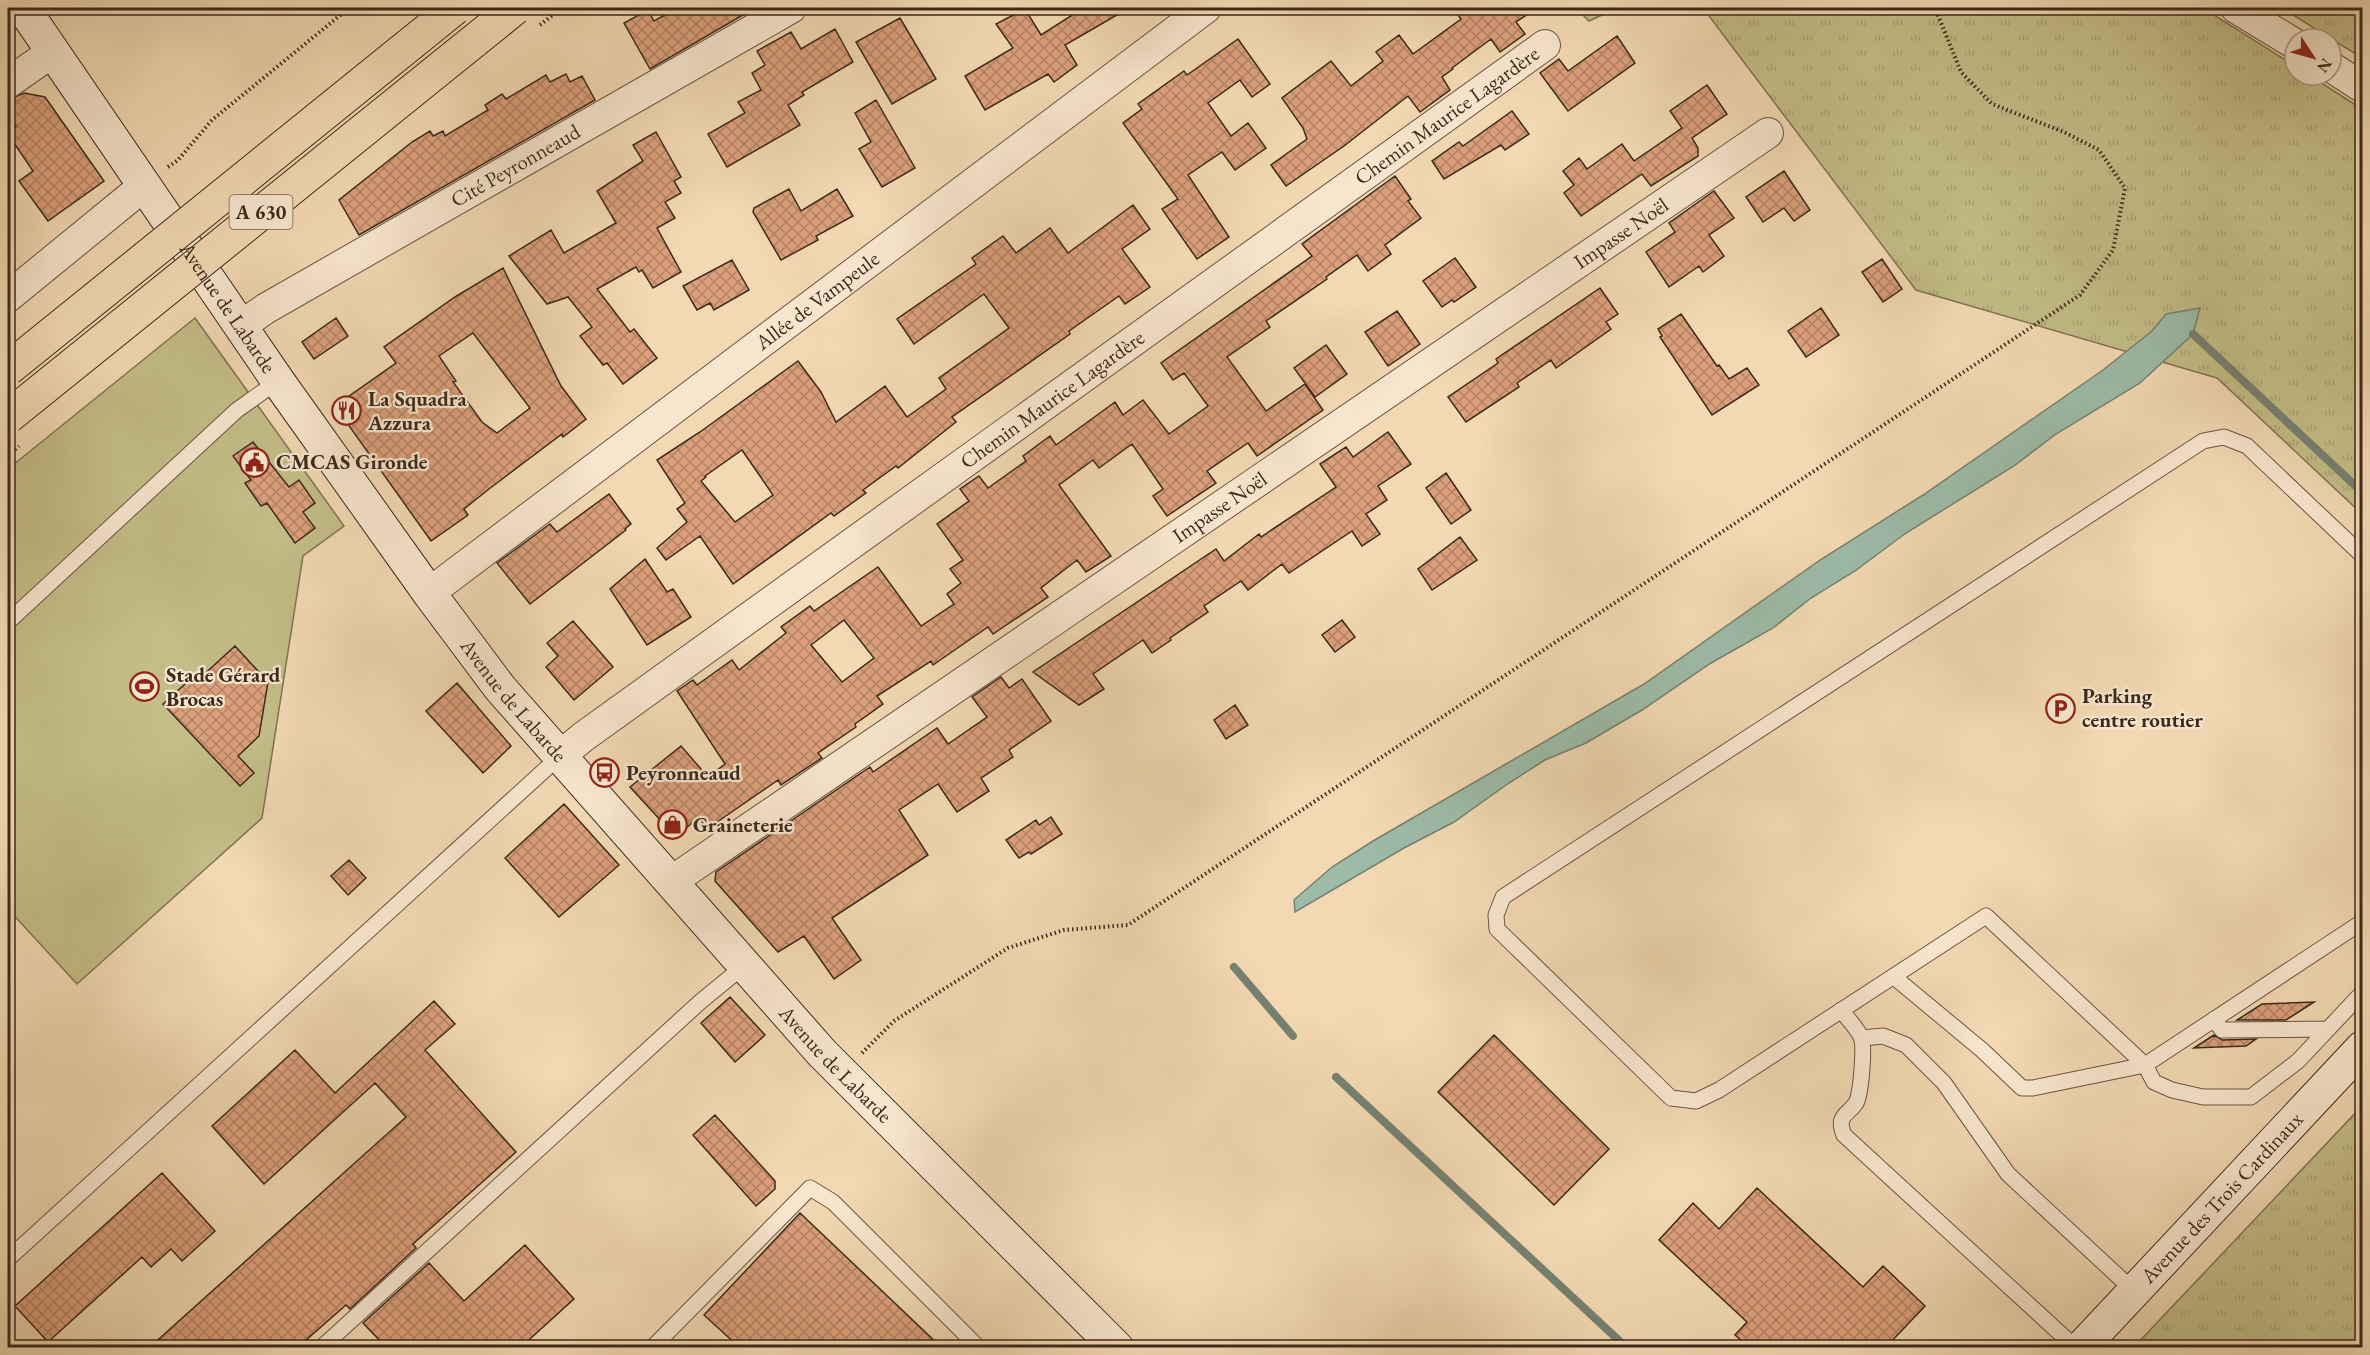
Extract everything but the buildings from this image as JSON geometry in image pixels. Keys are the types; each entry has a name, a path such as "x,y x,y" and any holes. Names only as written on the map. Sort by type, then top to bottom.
{"highway":[{"name":"A 630","path":"8,369 455,8"},
{"name":"A 630","path":"8,417 515,8"}],"main road":[{"name":"Avenue de Labarde","path":"23,8 278,381 429,593 500,688 842,1072 1117,1347"},
{"name":"Avenue des Trois Cardinaux","path":"2081,1347 2362,1048"}],"street":[{"name":"Cité Peyronneaud","path":"241,326 265,309 791,8"},
{"name":"Allée de Vampeule","path":"429,593 1206,8"},
{"path":"2236,8 2283,37"},
{"name":"Chemin Maurice Lagardère","path":"560,756 1545,45"},
{"path":"8,83 54,51"},
{"path":"2343,75 2362,87"},
{"name":"Impasse Noël","path":"672,881 1768,133"},
{"path":"8,297 145,185"}],"lane":[{"path":"8,622 237,410 278,381"},
{"path":"2362,555 2247,446 2224,437 2203,441 1503,897 1496,915 1497,929 1671,1098 1696,1101 1719,1090 1986,916 2145,1065 2154,1082 2172,1090 2203,1097 2251,1097 2298,1061 2362,993"},
{"path":"8,1259 560,756"},
{"path":"1893,977 1982,1050 2022,1088 2033,1088 2145,1065 2362,922"},
{"path":"321,1347 694,1007 745,965"},
{"path":"1841,1010 1862,1038 1862,1088 1856,1102 1843,1116 1840,1126 1844,1135 2076,1347"},
{"path":"2214,1019 2222,1030 2328,1029"},
{"path":"1862,1038 1883,1036 1906,1045 1944,1083 2008,1174 2134,1291"},
{"path":"652,1347 810,1188 833,1202 979,1347"}],"path":[{"path":"145,185 178,160 212,120 349,8"},
{"path":"842,1072 894,1021 1008,948 1064,930 1128,925 2080,295 2113,250 2125,188 2099,150 2064,132 1992,104 1961,72 1935,8"}],"green space":[{"path":"1576,8 1617,8 1589,21"},
{"path":"1703,8 2203,8 2283,58 2283,87 2328,87 2362,109 2362,514 2217,378 1916,290"},
{"path":"2282,8 2362,8 2362,58 2343,46 2343,27 2312,27"},
{"name":"Stade Gérard Brocas","path":"195,318 344,526 303,556 262,818 77,984 8,909 8,469"},
{"path":"2362,1106 2362,1347 2134,1347"}],"shaded area":[{"path":"2200,308 2193,334 2140,383 2056,434 2014,466 1906,533 1855,571 1811,598 1773,628 1711,663 1642,710 1586,743 1545,760 1454,822 1404,848 1295,912 1294,900 1332,867 1644,684 1820,560 1923,495 2103,370 2152,331 2166,314"}],"waterway":[{"path":"2193,334 2362,492"},
{"path":"1234,967 1293,1036"},
{"path":"1336,1077 1627,1348"}],"place":[{"name":"La Squadra Azzura","path":"347,411"},
{"name":"CMCAS Gironde","path":"255,462"},
{"name":"Stade Gérard Brocas","path":"145,687"},
{"name":"Parking centre routier","path":"2061,708"},
{"name":"Peyronneaud","path":"605,773"},
{"name":"Graineterie","path":"672,825"}]}
